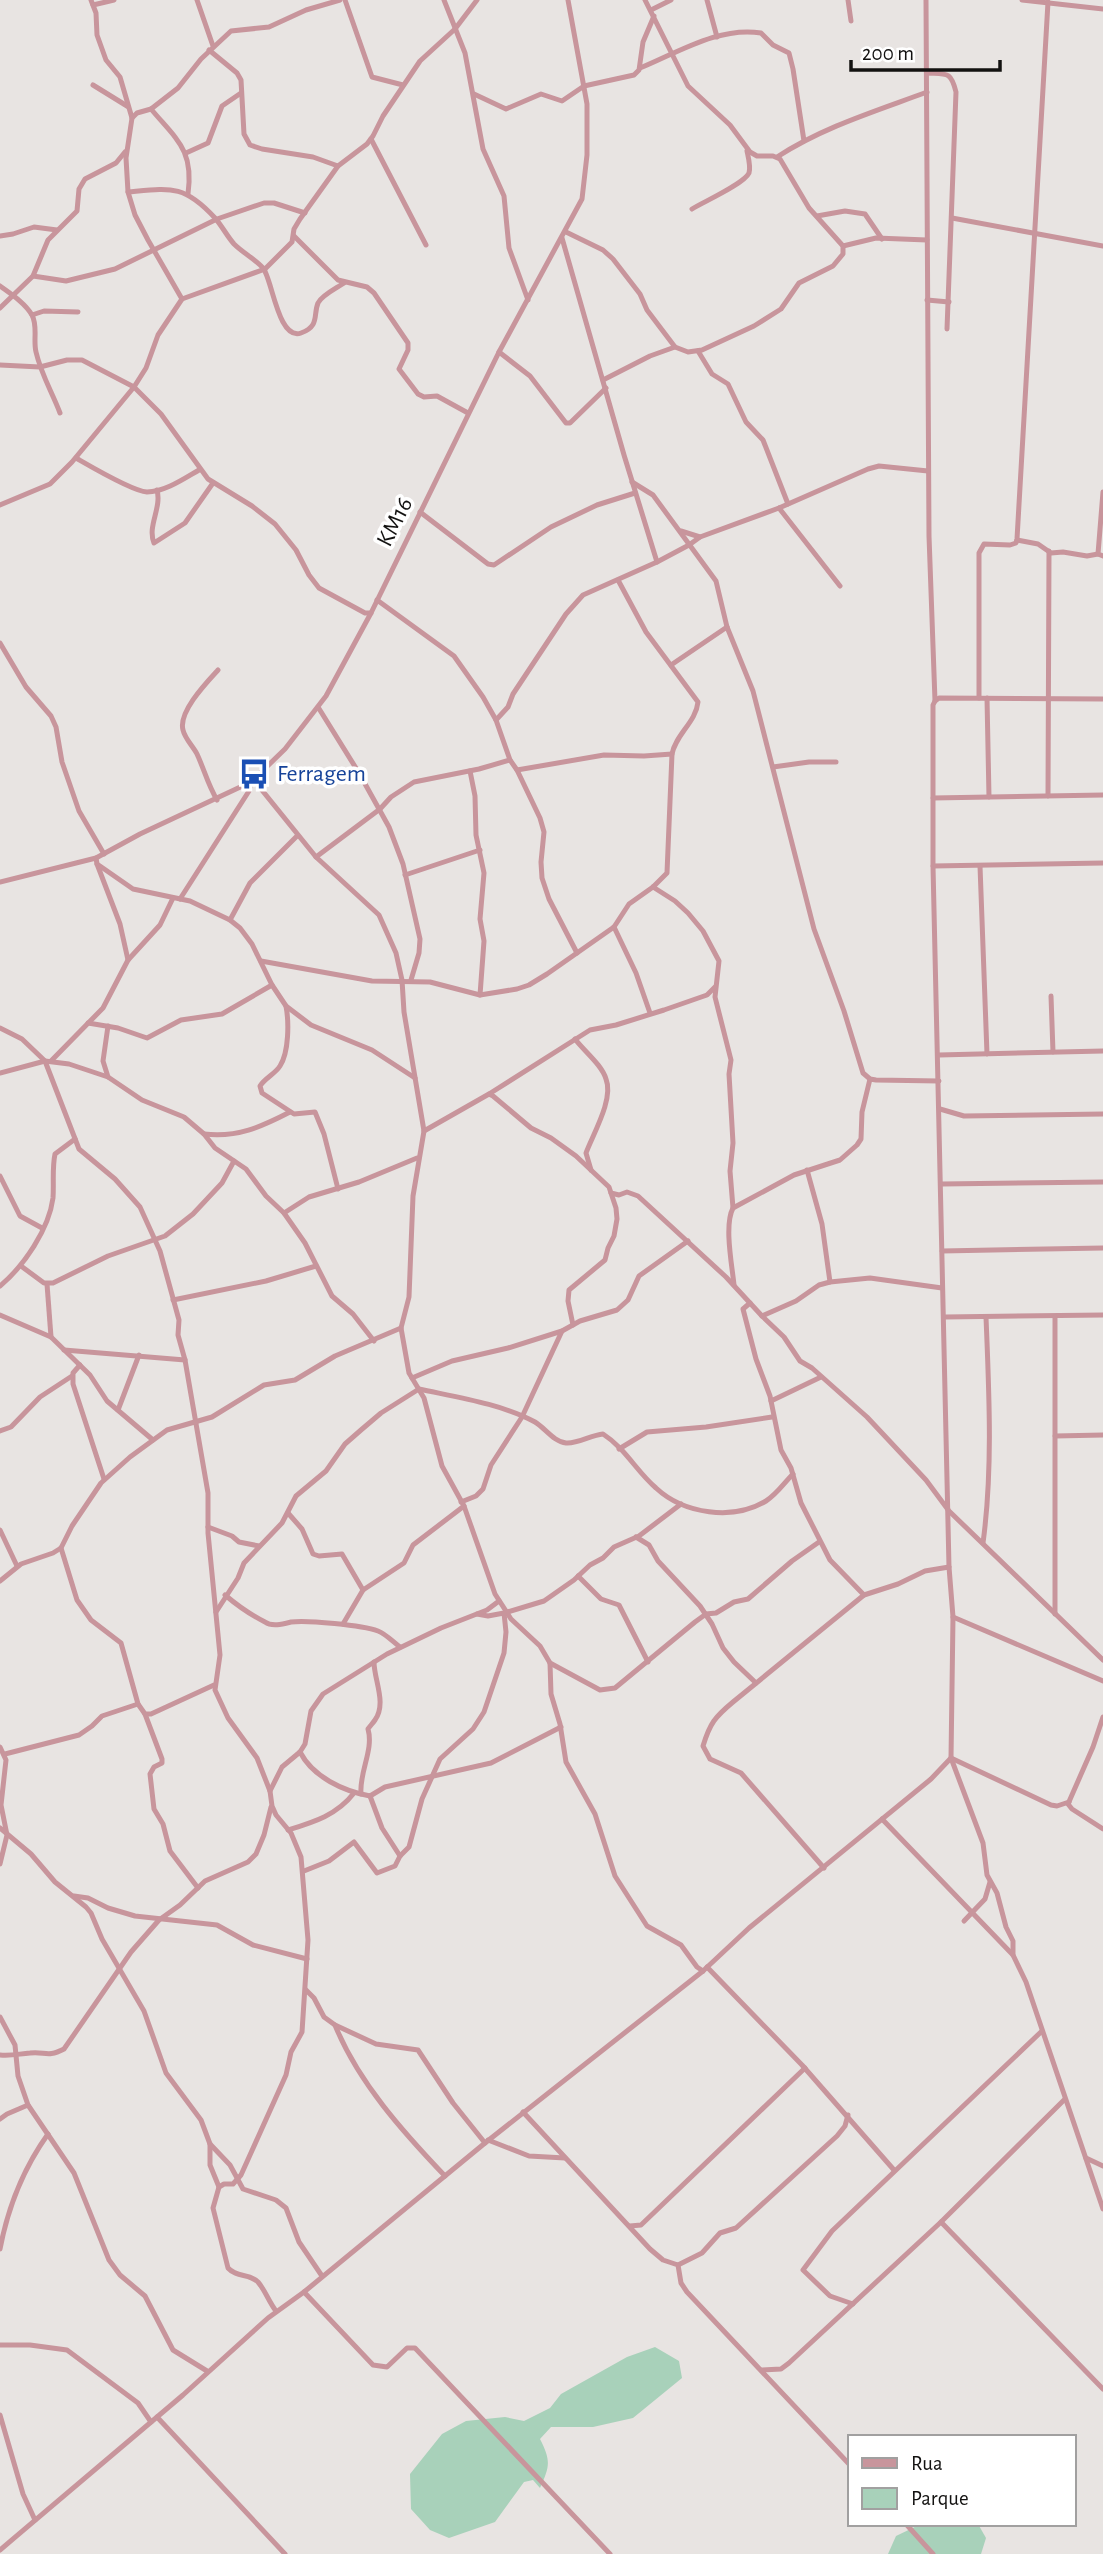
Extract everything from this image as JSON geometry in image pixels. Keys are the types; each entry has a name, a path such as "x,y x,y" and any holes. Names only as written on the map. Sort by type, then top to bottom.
{"street":[{"path":"114,0 92,3 97,35 106,60 120,78 132,118 127,150 128,192 135,215 182,299"},
{"path":"197,0 211,48 242,80 244,134 250,145 313,157 338,166"},
{"path":"132,118 137,113 151,109 178,88 211,48 235,29 269,27 306,10 343,0 372,77 403,85"},
{"path":"444,0 465,53 483,149 504,196 509,248 528,300"},
{"path":"0,505 50,484 76,458 134,387 146,368 158,335 182,299 265,269 285,250 294,229 338,166 370,139 420,61 456,29 477,0"},
{"name":"KM16","path":"0,882 97,861 104,854 140,834 217,800 252,780 285,748 338,676 499,352 582,199 585,186 587,104 568,0"},
{"path":"645,0 688,86 730,125 746,148 757,156 777,157 804,141 873,111 927,92"},
{"path":"474,94 506,109 541,94 562,101 584,86 634,75 638,73 643,42 652,13 671,0"},
{"path":"707,0 717,37"},
{"path":"848,0 851,21"},
{"path":"0,2550 151,2423 276,2311 304,2292 486,2141 705,1969 749,1928 930,1779 951,1758 953,1618 949,1567 933,866 935,701 928,471 926,0"},
{"path":"1022,0 1103,9"},
{"path":"979,698 980,549 982,545 989,543 1014,545 1017,540 1048,2"},
{"path":"639,68 717,37 733,33 761,33 773,45 789,54 804,141"},
{"path":"927,73 948,75 956,92 947,329"},
{"path":"93,85 127,106"},
{"path":"186,153 208,143 222,106 242,93"},
{"path":"151,109 186,153 188,194"},
{"path":"370,139 426,245"},
{"path":"692,209 746,176 749,170 746,148"},
{"path":"0,308 33,276 48,240 76,211 79,189 85,179 116,163 127,150"},
{"path":"564,235 603,250 613,258 675,347 688,352 698,351 745,331 781,309 799,283 838,262 843,254 843,246 809,208 777,157"},
{"path":"128,192 166,188 188,194 217,219 232,242 265,269 286,326 296,334 303,332 318,318 320,300 344,283"},
{"path":"33,276 58,281 115,269 217,219 269,202 305,213"},
{"path":"817,216 845,211 865,214 882,239"},
{"path":"952,218 1103,246"},
{"path":"0,236 34,227 57,230"},
{"path":"564,235 635,493 657,562"},
{"path":"293,236 331,275 344,283 370,289 399,327 408,347 399,369 418,394 437,397 468,413"},
{"path":"843,246 870,239 928,240"},
{"path":"0,286 32,315 35,323 34,344 40,367 60,413"},
{"path":"928,300 948,302"},
{"path":"32,315 44,311 78,312"},
{"path":"603,380 650,356 675,347"},
{"path":"698,351 712,374 728,384 746,422 763,440 788,504"},
{"path":"499,352 530,376 566,423 570,423 606,388"},
{"path":"0,365 40,367 67,360 82,360 134,387 161,414 200,470 213,483 239,497 275,524 296,550 319,588 365,613 371,613"},
{"path":"76,458 143,491 157,490 200,470"},
{"path":"496,720 508,707 520,684 578,600 588,592 657,562 700,537 779,508 874,467 928,471"},
{"path":"632,482 651,492 716,581 727,628 753,691 814,929 848,1022 861,1069 870,1079 939,1081"},
{"path":"157,490 158,506 152,533 154,543 185,523 213,483"},
{"path":"1017,540 1038,544 1049,551 1100,555 1103,492"},
{"path":"420,512 488,564 494,565 551,527 597,505 635,493"},
{"path":"779,508 841,586"},
{"path":"681,531 700,537"},
{"path":"1048,796 1049,551"},
{"path":"261,961 372,981 430,982 480,995 529,985 614,927 629,904 667,873 671,754 698,705 639,621 618,580"},
{"path":"377,600 454,656 474,682 496,720 510,761 517,769 544,832 541,862 545,890 577,953"},
{"path":"671,665 727,628"},
{"path":"0,643 26,687 51,716 56,727 62,762 76,802 104,854"},
{"path":"217,800 195,750 183,733 182,724 198,692 218,670"},
{"path":"935,701 939,698 1103,699"},
{"path":"987,698 989,797"},
{"path":"317,707 380,809 398,851 420,939 411,980"},
{"path":"517,769 604,755 671,754"},
{"path":"316,857 414,782 510,761"},
{"path":"773,767 809,762 836,762"},
{"path":"470,771 484,885 480,919 484,941 480,995"},
{"path":"252,780 316,857 379,915 396,953 424,1131 418,1158 411,1229 409,1297 401,1328 407,1364 428,1410 442,1466 463,1504 492,1587 505,1613 540,1646 550,1663 551,1694 561,1727 566,1762 596,1814 611,1868 647,1926 681,1945 697,1967 705,1969 805,2068 894,2169"},
{"path":"48,1061 103,1008 128,960 160,925 249,791 252,780"},
{"path":"933,798 1103,795"},
{"path":"230,920 250,883 297,836"},
{"path":"405,875 480,850"},
{"path":"97,861 133,889 198,904 230,920 240,928 286,1006 311,1025 372,1050 415,1078"},
{"path":"97,861 120,924 128,960"},
{"path":"933,866 1103,863"},
{"path":"981,866 987,1054"},
{"path":"653,887 675,901 703,931 719,961 716,1002 731,1060 729,1074 733,1143 730,1171 733,1208 730,1248 734,1285"},
{"path":"614,927 636,973 650,1013"},
{"path":"88,1023 147,1038 181,1020 222,1014 272,985"},
{"path":"424,1131 489,1094 590,1030 623,1024 707,995 718,985"},
{"path":"1051,996 1053,1052"},
{"path":"286,1006 289,1028 282,1063 260,1086 265,1097 290,1112 314,1112 319,1118 338,1189"},
{"path":"108,1026 103,1061 108,1077"},
{"path":"0,1028 22,1039 48,1061 82,1152 115,1179 140,1207 164,1264 179,1320 178,1335 185,1360 208,1493 208,1527 220,1655 214,1685 223,1710 257,1758 270,1791 272,1805 256,1854 248,1862 210,1878 159,1920 120,1969 64,2049 49,2055 0,2055"},
{"path":"575,1039 602,1072 607,1083 602,1115 586,1153 593,1172"},
{"path":"939,1055 1103,1051"},
{"path":"0,1073 48,1061 83,1067 108,1077 142,1100 184,1117 204,1134 215,1148 246,1169 265,1195 284,1213 305,1243 332,1296 354,1314 374,1341"},
{"path":"733,1208 807,1170 840,1160 860,1142 862,1112 870,1079"},
{"path":"489,1094 498,1098 531,1128 576,1156 609,1187 617,1210 615,1234 605,1260 569,1290 568,1301 573,1325"},
{"path":"940,1109 964,1116 1103,1114"},
{"path":"204,1134 240,1134 264,1126 290,1112"},
{"path":"1,1283 22,1266 42,1228 53,1200 55,1154 75,1139"},
{"path":"284,1213 309,1197 338,1189 418,1158"},
{"path":"47,1284 108,1256 155,1240 176,1228 222,1183 234,1161"},
{"path":"807,1170 822,1224 830,1282"},
{"path":"0,1176 20,1216 42,1228"},
{"path":"942,1184 1103,1182"},
{"path":"611,1193 619,1195 626,1192 638,1196 688,1241 784,1338 800,1361 883,1433 926,1480 949,1511 1103,1660"},
{"path":"412,1378 463,1357 508,1348 617,1310 628,1300 639,1276 688,1241"},
{"path":"942,1251 1103,1248"},
{"path":"22,1266 47,1284 51,1337"},
{"path":"173,1300 266,1281 316,1266"},
{"path":"762,1316 796,1301 819,1285 830,1282 870,1278 942,1288"},
{"path":"750,1303 743,1311 752,1336 758,1368 771,1401 772,1417 781,1450 793,1474 801,1503 830,1560 864,1595"},
{"path":"0,1315 51,1337 80,1365 101,1393 153,1440"},
{"path":"945,1317 1103,1315"},
{"path":"984,1543 988,1453 986,1317"},
{"path":"1055,1317 1055,1614"},
{"path":"0,1581 18,1566 61,1548 72,1526 104,1479 167,1430 212,1417 259,1387 268,1383 295,1380 335,1356 401,1328"},
{"path":"343,1624 363,1590 404,1563 413,1545 483,1489 491,1465 522,1417 562,1331"},
{"path":"64,1350 185,1360"},
{"path":"118,1410 139,1355"},
{"path":"0,1431 11,1427 40,1396 72,1376 80,1365"},
{"path":"72,1376 104,1479"},
{"path":"771,1401 821,1377"},
{"path":"216,1612 238,1578 244,1563 282,1522 296,1496 329,1468 351,1438 381,1413 419,1389 476,1402 522,1417 537,1423 562,1442 571,1443 603,1434 654,1487 681,1504 708,1513 759,1504 771,1498 793,1474"},
{"path":"620,1449 647,1432 772,1417"},
{"path":"1055,1436 1103,1435"},
{"path":"477,1614 488,1616 505,1613 544,1601 614,1547 636,1537 681,1504"},
{"path":"288,1513 302,1529 313,1554 342,1554 363,1590"},
{"path":"208,1527 232,1536 239,1542 259,1546"},
{"path":"0,1530 18,1566"},
{"path":"636,1537 649,1545 658,1561 677,1579 706,1615 723,1648 756,1683"},
{"path":"550,1663 589,1685 608,1691 621,1684 671,1640 706,1615 716,1613 734,1602 748,1599 819,1542"},
{"path":"61,1548 77,1600 91,1620 121,1643 138,1704 145,1714 162,1759 162,1763 150,1774 154,1809 163,1824 170,1851 198,1888"},
{"path":"824,1868 741,1773 710,1759 703,1748 713,1719 864,1595 891,1587 925,1571 949,1567"},
{"path":"578,1576 601,1599 620,1605 648,1662"},
{"path":"225,1595 249,1615 258,1616 267,1624 343,1624 379,1631 400,1647"},
{"path":"270,1791 282,1767 300,1752 308,1738 310,1711 318,1699 400,1647 477,1614 499,1601"},
{"path":"303,1871 329,1861 354,1842 377,1873 391,1868 411,1842 422,1799 440,1759 473,1730 484,1712 504,1653 505,1613"},
{"path":"953,1618 1103,1681"},
{"path":"288,1830 328,1816 358,1794 370,1736 368,1729 379,1710 374,1662"},
{"path":"145,1714 214,1685"},
{"path":"5,1754 79,1735 102,1716 138,1704"},
{"path":"1103,1717 1093,1748 1069,1802 1072,1809 1103,1829"},
{"path":"300,1752 309,1767 336,1785 370,1796 385,1787 491,1763 561,1727"},
{"path":"0,1747 5,1754 1,1805 7,1835 0,1864"},
{"path":"951,1758 1051,1805 1069,1802"},
{"path":"951,1758 983,1843 991,1884 985,1899 964,1921"},
{"path":"370,1796 382,1828 400,1856"},
{"path":"219,2187 238,2180 286,2075 291,2052 302,2032 308,1920 303,1871 301,1857 272,1805"},
{"path":"882,1819 1013,1955 1026,1982 1103,2209"},
{"path":"0,1828 32,1854 55,1882 91,1913 102,1939 144,2011 166,2073 201,2120 210,2144 210,2165 219,2187 213,2207 228,2269 234,2275 254,2279 259,2283 276,2311"},
{"path":"989,1880 997,1893 1006,1927 1013,1941 1013,1955"},
{"path":"74,1896 88,1898 120,1913 159,1920 217,1925 253,1945 307,1959"},
{"path":"306,1990 314,1998 324,2017 335,2025 376,2044 418,2050 446,2092 486,2141 529,2156 565,2158"},
{"path":"0,2017 12,2036 18,2056 18,2076 28,2105 74,2172 109,2260 120,2275 145,2296 173,2350 207,2371"},
{"path":"335,2025 347,2053 384,2105 409,2138 445,2176"},
{"path":"853,2304 830,2296 803,2270 831,2231 1042,2031"},
{"path":"638,2236 640,2225 805,2068"},
{"path":"762,2370 785,2366 941,2222 1065,2100"},
{"path":"0,2119 7,2113 28,2105"},
{"path":"523,2112 660,2258 678,2265 702,2253 720,2233 736,2228 837,2136 845,2126 848,2115"},
{"path":"0,2249 7,2214 14,2197 34,2153 48,2134"},
{"path":"210,2144 230,2165 247,2192 276,2200 286,2208 299,2242 322,2276"},
{"path":"1086,2158 1103,2166"},
{"path":"941,2222 1103,2389"},
{"path":"629,2226 640,2225"},
{"path":"678,2265 681,2283 687,2292 848,2462"},
{"path":"304,2292 373,2365 387,2367 407,2348 415,2348 610,2554"},
{"path":"0,2344 30,2344 67,2350 138,2403 151,2423"},
{"path":"0,2415 23,2494 35,2520"},
{"path":"157,2417 285,2554"},
{"path":"908,2526 933,2554"}],"green space":[{"path":"655,2347 679,2361 682,2378 633,2418 593,2427 551,2427 540,2439 548,2464 540,2488 533,2480 524,2482 495,2522 449,2538 430,2530 411,2509 410,2474 442,2434 466,2421 505,2417 524,2421 550,2408 561,2394 627,2357"},
{"path":"917,2526 979,2526 986,2538 981,2554 888,2554 896,2536"}],"place":[{"name":"Ferragem","path":"254,774"}]}
